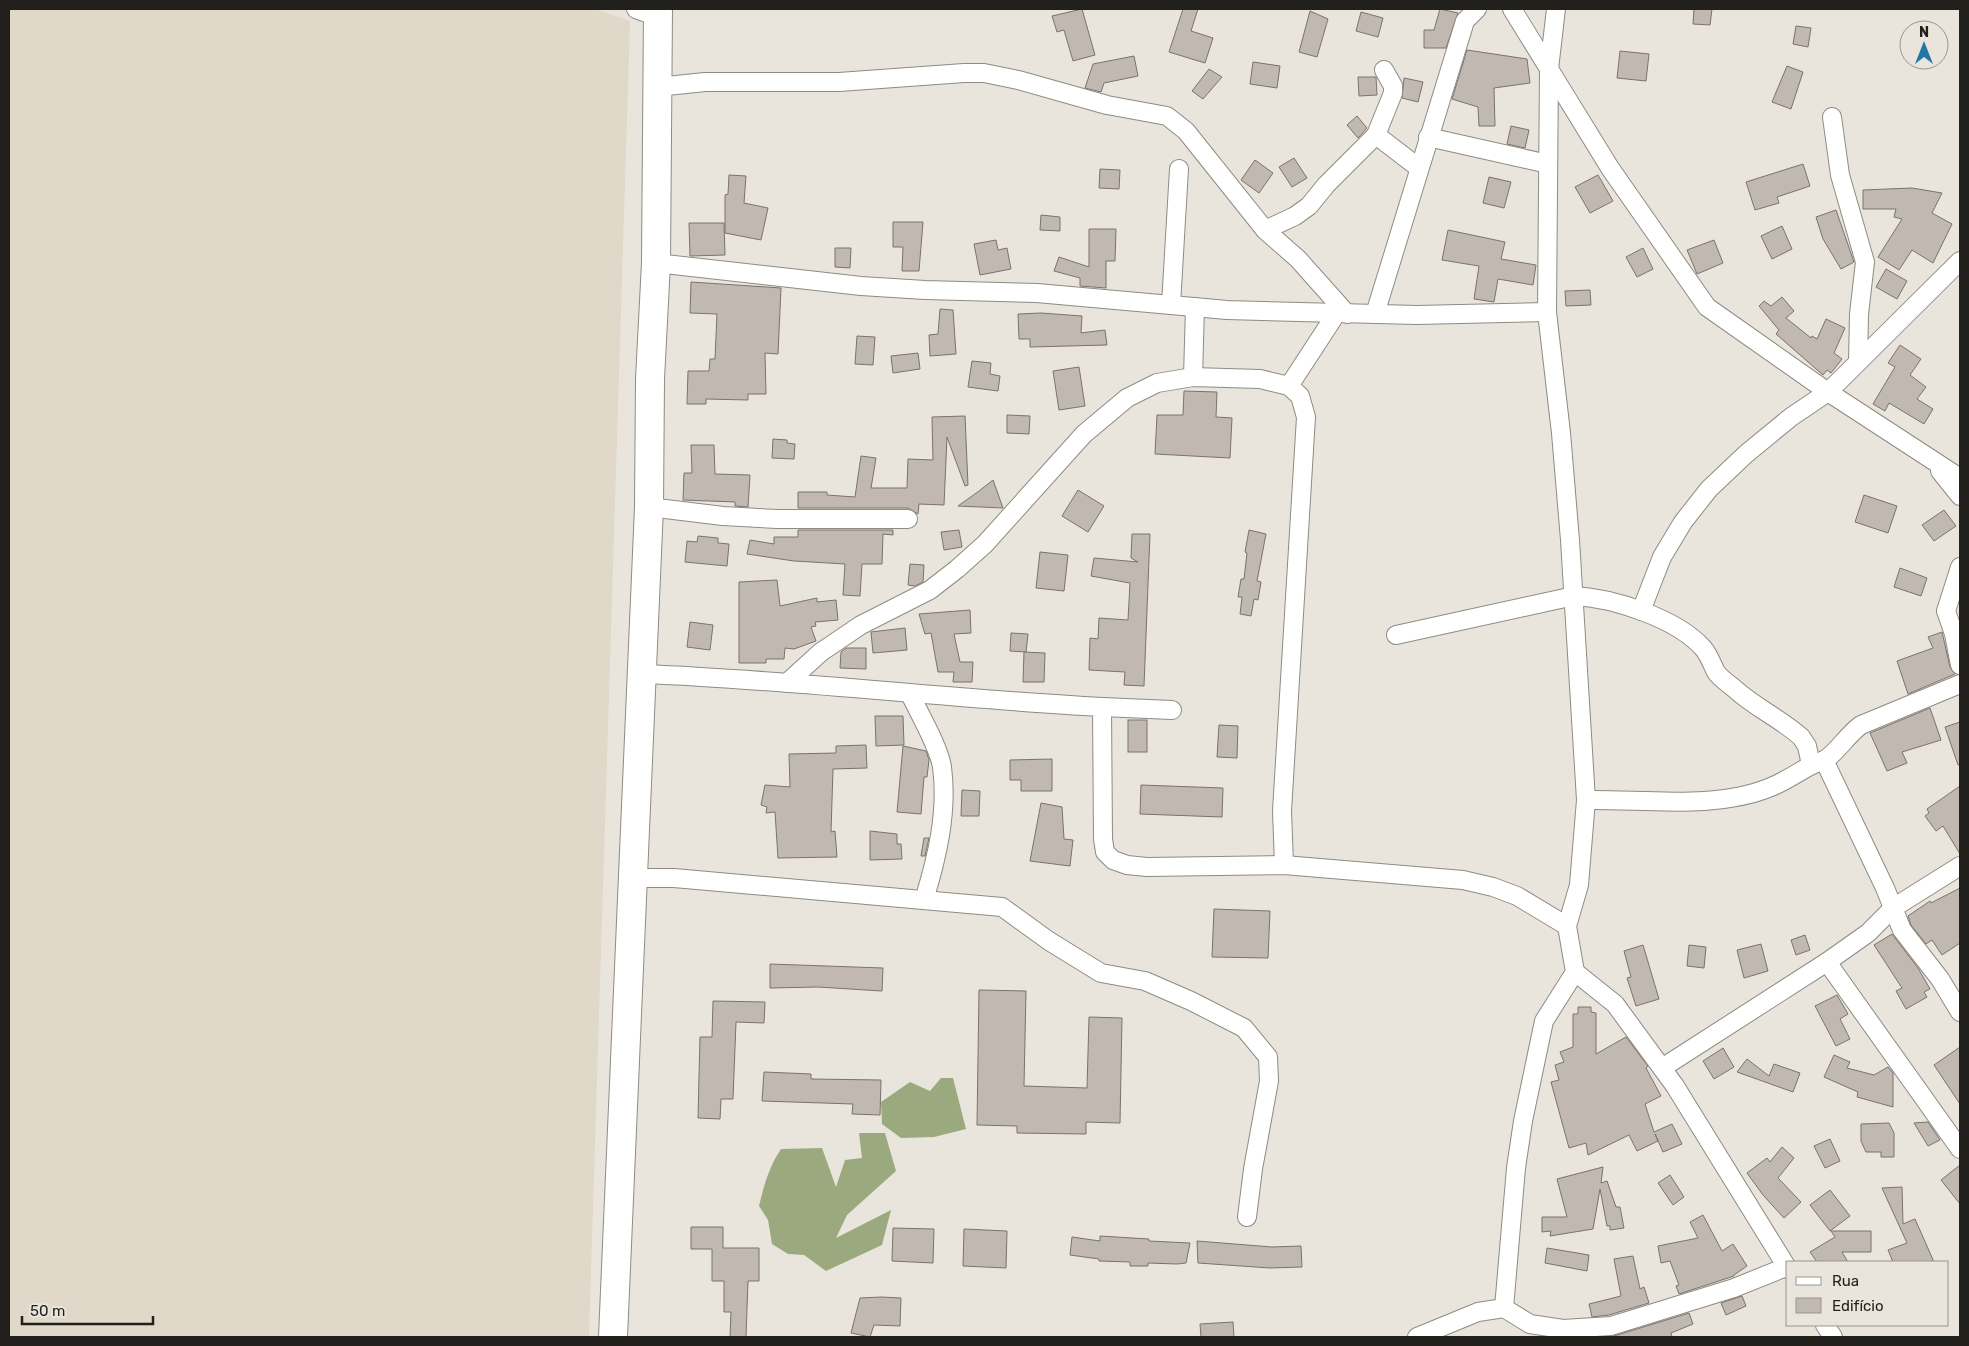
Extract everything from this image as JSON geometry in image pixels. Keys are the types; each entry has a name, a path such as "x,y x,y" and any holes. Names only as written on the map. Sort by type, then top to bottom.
{"main road":[{"path":"613,1337 644,674 649,508 650,379 656,264 657,87 651,12"}],"street":[{"path":"1375,314 1465,21 1477,9"},
{"path":"1512,9 1610,168 1707,307 1828,392 1960,478"},
{"path":"1556,9 1549,69 1548,312 1561,433 1574,596 1586,800 1579,885 1567,926 1575,972 1615,1004 1662,1068 1786,1266"},
{"path":"1265,230 1295,216 1309,206 1326,185 1376,135 1393,93 1393,86 1384,70"},
{"path":"657,87 705,82 838,82 984,73 1018,80 1098,103 1168,116 1186,131 1265,230 1298,259 1342,314"},
{"path":"1832,117 1840,174 1865,262 1859,314 1858,362"},
{"path":"1376,135 1419,168"},
{"path":"1428,137 1548,164"},
{"path":"1171,305 1179,169"},
{"path":"1641,611 1662,557 1683,522 1708,489 1791,417 1828,392 1960,261"},
{"path":"656,264 870,286 1037,293 1196,307 1342,314 1466,315 1548,312"},
{"path":"1193,377 1196,307"},
{"path":"1289,386 1342,314"},
{"path":"787,683 821,652 860,625 930,590 957,569 985,544 1084,434 1127,398 1158,383 1193,377 1260,379 1289,386 1300,396 1306,417 1282,812 1284,865"},
{"path":"1932,461 1960,496"},
{"path":"649,508 723,516 777,519 908,519"},
{"path":"1960,567 1946,611 1954,634 1960,666"},
{"path":"1396,635 1574,596 1597,597 1641,611 1696,642 1704,650 1718,674 1735,690 1801,737 1818,763 1893,908 1902,930 1940,979 1959,1009"},
{"path":"644,674 787,683 910,694 1172,710"},
{"path":"1586,800 1663,802 1744,795 1770,787 1818,763 1835,752 1849,733 1861,725 1960,684"},
{"path":"910,694 942,766 942,826 933,871 924,900"},
{"path":"1102,707 1103,839 1105,852 1113,860 1148,867 1284,865 1463,880 1517,896 1567,926"},
{"path":"1662,1068 1827,962 1868,933 1893,908 1960,866"},
{"path":"633,878 674,878 1002,907 1049,941 1101,973 1145,981 1192,1001 1244,1028 1268,1057 1269,1081 1252,1169 1246,1218"},
{"path":"1827,962 1960,1149"},
{"path":"1504,1308 1516,1168 1523,1121 1544,1021 1575,972"},
{"path":"1417,1337 1478,1312 1504,1308 1533,1330 1611,1326 1734,1288 1786,1268"},
{"path":"1826,1326 1833,1337"}],"shaded area":[{"path":"9,9 596,9 630,21 589,1337 9,1337"}],"green space":[{"path":"941,1078 953,1078 966,1129 934,1137 901,1138 882,1124 881,1102 910,1082 930,1091"},
{"path":"859,1133 885,1133 896,1171 847,1215 836,1238 891,1210 882,1245 826,1271 804,1255 788,1254 772,1244 768,1220 759,1206 767,1176 781,1149 822,1148 836,1187 845,1160 862,1158"}],"building":[{"path":"1082,9 1095,55 1073,61 1064,30 1057,32 1052,16"},
{"path":"1183,9 1198,9 1191,31 1213,38 1205,63 1169,52"},
{"path":"1440,9 1458,13 1446,48 1424,48 1424,30 1434,30"},
{"path":"1694,9 1712,9 1710,25 1693,24"},
{"path":"1310,11 1328,19 1317,57 1299,52"},
{"path":"1361,12 1383,18 1378,37 1356,31"},
{"path":"1796,26 1811,28 1808,47 1793,44"},
{"path":"1467,50 1527,59 1530,83 1494,88 1495,126 1479,126 1478,107 1452,99"},
{"path":"1620,51 1649,54 1646,81 1617,78"},
{"path":"1134,56 1138,76 1104,83 1101,92 1085,88 1093,64"},
{"path":"1253,62 1280,66 1277,88 1250,84"},
{"path":"1787,66 1803,72 1791,109 1772,102"},
{"path":"1209,69 1222,77 1203,99 1192,91"},
{"path":"1358,77 1376,77 1377,95 1359,96"},
{"path":"1404,78 1423,82 1418,102 1402,98"},
{"path":"1357,116 1367,128 1358,138 1347,125"},
{"path":"1511,126 1529,130 1525,148 1507,144"},
{"path":"1294,158 1307,178 1292,187 1279,167"},
{"path":"1255,160 1273,173 1259,193 1241,180"},
{"path":"1803,164 1810,186 1777,197 1779,203 1755,210 1746,182"},
{"path":"1100,169 1120,170 1119,189 1099,188"},
{"path":"729,175 746,176 744,203 768,208 761,240 725,233 725,195 728,194"},
{"path":"1598,175 1613,201 1590,213 1575,187"},
{"path":"1489,177 1511,182 1504,208 1483,203"},
{"path":"1912,188 1942,193 1932,213 1952,224 1933,263 1912,250 1899,270 1878,257 1902,219 1894,217 1896,209 1863,209 1863,190"},
{"path":"1836,210 1854,262 1841,269 1823,239 1816,217"},
{"path":"1041,215 1060,217 1060,231 1040,230"},
{"path":"893,222 923,222 919,271 902,271 903,247 893,247"},
{"path":"689,223 724,223 725,255 690,256"},
{"path":"1782,226 1792,249 1772,259 1761,236"},
{"path":"1089,229 1116,229 1115,261 1106,261 1106,288 1080,286 1080,278 1054,271 1059,257 1089,267"},
{"path":"1448,230 1505,242 1501,259 1536,265 1533,285 1498,279 1494,302 1474,299 1479,266 1442,260"},
{"path":"996,240 998,250 1007,248 1011,269 980,275 974,244"},
{"path":"1714,240 1723,263 1697,274 1687,250"},
{"path":"835,248 851,248 850,268 835,267"},
{"path":"1643,248 1653,269 1637,277 1626,257"},
{"path":"1886,269 1907,281 1897,299 1876,287"},
{"path":"691,282 781,288 778,354 765,353 766,394 748,394 748,400 706,399 706,404 687,404 688,371 709,371 710,359 715,359 717,314 690,313"},
{"path":"1590,290 1591,305 1566,306 1565,291"},
{"path":"1782,297 1794,311 1786,318 1811,338 1812,336 1817,339 1826,319 1845,328 1834,353 1842,359 1831,373 1827,370 1823,375 1776,334 1779,330 1759,306 1764,301 1771,306"},
{"path":"940,309 953,310 956,354 930,356 929,335 938,334"},
{"path":"1041,313 1082,316 1081,333 1105,330 1107,345 1030,347 1030,339 1019,339 1018,314"},
{"path":"857,336 875,337 873,365 855,364"},
{"path":"1900,345 1921,359 1910,375 1926,387 1917,399 1933,409 1924,424 1889,403 1885,411 1873,404 1895,367 1888,363"},
{"path":"918,353 920,369 893,373 891,356"},
{"path":"972,361 991,363 990,374 1000,376 998,391 968,387"},
{"path":"1079,367 1085,406 1059,410 1053,371"},
{"path":"1184,391 1217,392 1216,417 1232,418 1230,458 1155,454 1157,415 1183,415"},
{"path":"1007,415 1030,416 1029,434 1007,433"},
{"path":"965,416 968,485 965,486 947,437 944,505 919,504 918,514 908,508 798,508 798,492 827,492 827,495 855,497 861,456 876,458 871,488 907,488 908,459 933,460 932,417"},
{"path":"773,439 787,440 787,443 795,444 794,459 772,458"},
{"path":"691,445 714,445 715,474 750,475 748,507 735,506 735,502 683,500 684,473 692,473"},
{"path":"993,480 1003,508 958,506 979,491"},
{"path":"1078,490 1104,506 1088,532 1062,516"},
{"path":"1864,495 1897,506 1888,533 1855,522"},
{"path":"1944,510 1956,526 1934,541 1922,525"},
{"path":"798,530 893,530 893,535 883,534 882,564 862,564 860,596 843,595 845,564 794,561 747,554 750,540 774,544 774,537 798,537"},
{"path":"959,530 962,547 944,550 941,532"},
{"path":"1249,530 1266,534 1257,581 1261,582 1258,600 1254,599 1251,616 1240,614 1242,597 1238,597 1241,579 1244,579 1247,553 1245,552"},
{"path":"1132,534 1150,534 1144,686 1124,685 1125,672 1089,670 1090,638 1098,639 1099,618 1128,620 1130,583 1091,576 1094,558 1138,562 1131,558"},
{"path":"698,536 718,538 718,543 729,544 727,566 685,562 687,541 697,542"},
{"path":"1040,552 1068,555 1064,591 1036,588"},
{"path":"910,564 924,565 923,582 915,586 908,585"},
{"path":"1900,568 1927,578 1921,596 1894,587"},
{"path":"777,580 780,606 817,598 817,602 836,600 838,620 815,622 816,626 811,627 816,641 794,649 785,648 784,659 766,659 766,663 739,663 739,582"},
{"path":"970,610 971,633 954,634 960,662 973,662 972,682 953,682 954,672 938,672 931,633 925,634 919,614"},
{"path":"690,622 713,625 710,650 687,647"},
{"path":"905,628 907,650 873,653 871,632"},
{"path":"1942,632 1950,667 1955,674 1908,694 1897,661 1933,648 1928,637"},
{"path":"1011,633 1028,634 1026,652 1010,651"},
{"path":"846,648 866,648 866,669 840,668 841,652"},
{"path":"1024,652 1045,653 1044,682 1023,682"},
{"path":"1930,708 1941,740 1902,752 1907,763 1887,771 1870,733"},
{"path":"875,716 903,716 904,745 876,746"},
{"path":"1128,720 1147,720 1147,752 1128,752"},
{"path":"1960,722 1960,764 1958,765 1945,727"},
{"path":"1219,725 1238,726 1237,758 1217,757"},
{"path":"866,745 867,768 833,769 831,832 835,831 837,857 778,858 775,812 766,813 767,807 761,805 765,785 790,787 789,754 836,753 836,746"},
{"path":"903,746 926,751 929,760 927,777 924,777 921,814 897,812"},
{"path":"1052,759 1052,791 1021,791 1021,780 1010,780 1010,760"},
{"path":"1141,785 1223,788 1222,817 1140,814"},
{"path":"1960,786 1960,854 1943,826 1936,831 1925,816 1929,813 1927,809"},
{"path":"962,790 980,791 979,816 961,816"},
{"path":"1041,803 1062,807 1064,839 1073,840 1070,866 1030,861"},
{"path":"870,831 897,834 897,844 901,844 902,859 870,860"},
{"path":"924,838 929,838 925,856 921,856"},
{"path":"1960,888 1960,943 1942,955 1932,940 1926,944 1911,925 1908,916 1930,901 1931,903"},
{"path":"1214,909 1270,911 1268,958 1212,957"},
{"path":"1892,934 1918,968 1930,989 1924,992 1927,997 1906,1009 1896,991 1902,988 1874,945"},
{"path":"1805,935 1810,950 1796,955 1791,940"},
{"path":"1761,944 1768,971 1744,978 1737,950"},
{"path":"1643,945 1659,999 1636,1006 1627,978 1631,977 1624,951"},
{"path":"1689,945 1706,947 1704,968 1687,966"},
{"path":"770,964 883,968 882,991 818,987 770,988"},
{"path":"979,990 1026,991 1024,1086 1087,1088 1089,1017 1122,1018 1120,1123 1086,1122 1086,1134 1017,1133 1017,1126 977,1125"},
{"path":"1837,995 1848,1014 1840,1019 1850,1039 1836,1046 1815,1006"},
{"path":"713,1001 765,1002 764,1023 736,1022 733,1099 721,1099 720,1119 698,1118 700,1037 712,1037"},
{"path":"1578,1007 1591,1007 1591,1012 1596,1013 1596,1054 1626,1037 1648,1066 1646,1068 1661,1096 1645,1104 1654,1132 1672,1124 1682,1144 1663,1152 1655,1134 1658,1141 1637,1151 1629,1135 1588,1155 1586,1143 1569,1148 1551,1082 1559,1080 1555,1065 1564,1062 1560,1052 1573,1047 1573,1014 1578,1014"},
{"path":"1960,1047 1960,1104 1934,1065"},
{"path":"1723,1048 1734,1067 1714,1079 1703,1061"},
{"path":"1834,1055 1850,1062 1847,1068 1874,1075 1888,1067 1893,1073 1893,1107 1857,1097 1858,1092 1824,1077"},
{"path":"1747,1059 1769,1076 1774,1064 1800,1073 1793,1092 1737,1072"},
{"path":"764,1072 811,1074 811,1079 881,1080 880,1115 852,1114 853,1104 762,1101"},
{"path":"1928,1122 1940,1140 1928,1146 1914,1123"},
{"path":"1889,1123 1894,1133 1894,1157 1881,1157 1881,1152 1866,1152 1861,1141 1861,1124"},
{"path":"1830,1139 1840,1161 1825,1168 1814,1146"},
{"path":"1782,1147 1794,1158 1778,1178 1801,1202 1784,1218 1763,1195 1747,1173 1767,1158 1770,1162"},
{"path":"1960,1165 1960,1204 1941,1180"},
{"path":"1603,1167 1601,1183 1607,1181 1616,1207 1620,1207 1624,1228 1610,1230 1610,1226 1607,1226 1600,1189 1593,1229 1550,1236 1551,1231 1542,1232 1542,1217 1567,1217 1557,1179"},
{"path":"1670,1175 1684,1197 1673,1205 1658,1183"},
{"path":"1902,1187 1903,1224 1915,1219 1934,1261 1893,1261 1888,1250 1907,1243 1882,1188"},
{"path":"1830,1190 1850,1216 1830,1231 1810,1205"},
{"path":"1703,1215 1722,1251 1733,1244 1747,1266 1734,1276 1679,1294 1676,1286 1679,1285 1670,1261 1661,1263 1658,1246 1698,1238 1690,1222"},
{"path":"691,1227 723,1227 723,1248 759,1248 759,1281 748,1281 746,1337 730,1337 731,1312 724,1312 724,1281 712,1281 712,1249 691,1249"},
{"path":"893,1228 934,1229 933,1263 892,1261"},
{"path":"964,1229 1007,1231 1006,1268 963,1266"},
{"path":"1831,1231 1871,1231 1871,1252 1842,1252 1847,1261 1816,1261 1810,1252 1835,1237"},
{"path":"1100,1236 1190,1243 1186,1263 1177,1264 1148,1263 1148,1266 1130,1266 1130,1262 1099,1261 1099,1259 1070,1255 1072,1237 1100,1241"},
{"path":"1197,1241 1272,1247 1301,1246 1302,1267 1270,1268 1198,1263"},
{"path":"1547,1248 1589,1255 1587,1271 1545,1263"},
{"path":"1633,1256 1640,1289 1644,1287 1649,1303 1609,1315 1592,1317 1589,1304 1621,1296 1614,1259"},
{"path":"1742,1296 1746,1306 1726,1315 1721,1303"},
{"path":"860,1298 901,1298 900,1326 874,1325 870,1337 851,1333"},
{"path":"1689,1313 1693,1324 1671,1333 1672,1337 1601,1337 1614,1336"},
{"path":"1233,1322 1234,1337 1201,1337 1200,1324"}]}
